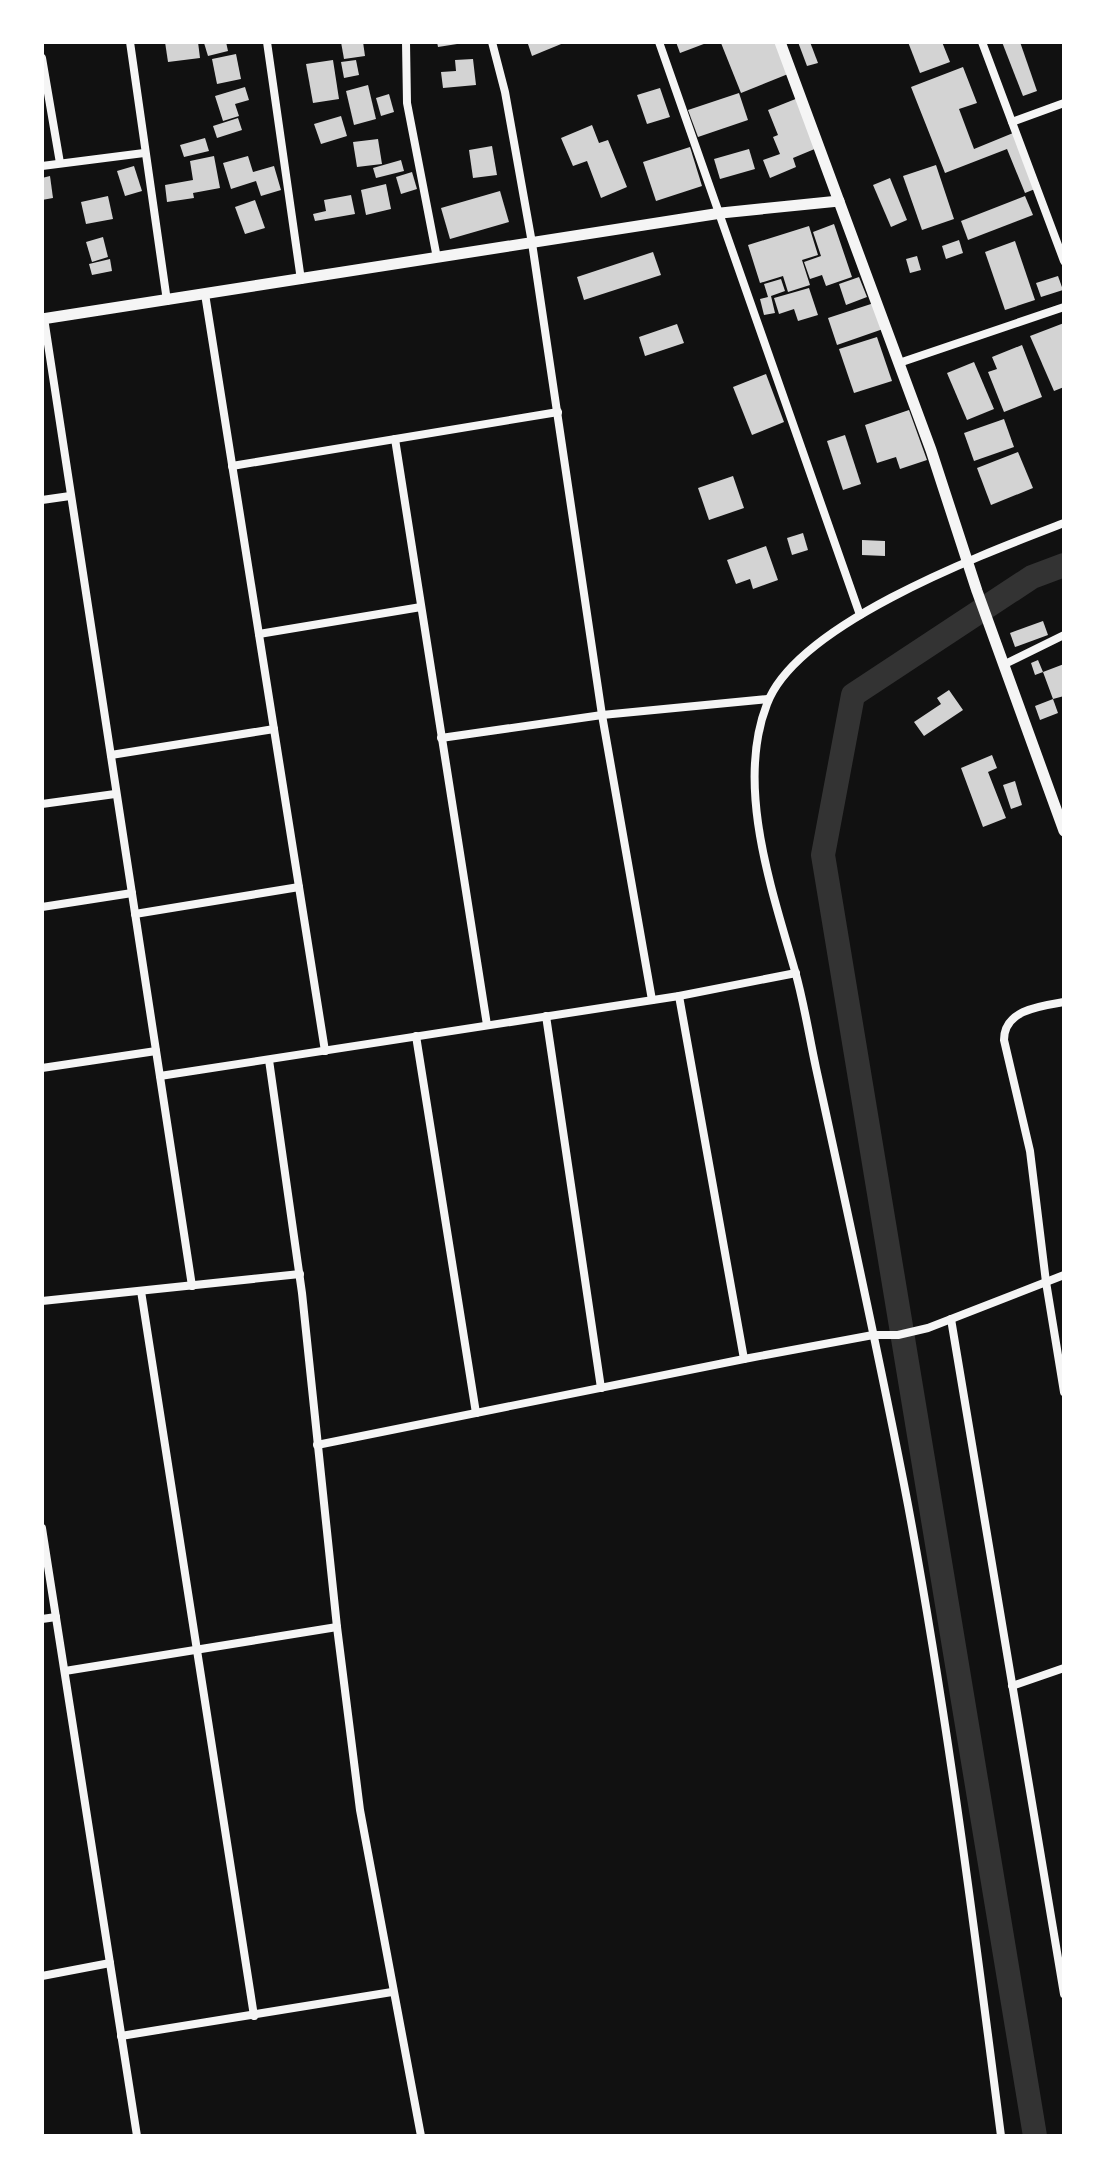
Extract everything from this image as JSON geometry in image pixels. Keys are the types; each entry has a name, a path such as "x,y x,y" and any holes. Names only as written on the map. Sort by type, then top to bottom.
{"street":[{"path":"130,42 167,301"},
{"path":"267,42 301,280"},
{"path":"406,42 407,103 437,258"},
{"path":"492,42 505,92 532,243 602,715 652,1000"},
{"path":"659,42 860,615"},
{"path":"780,42 931,450 977,591 1064,829"},
{"path":"982,42 1064,261"},
{"path":"42,58 60,163"},
{"path":"1012,122 1064,103"},
{"path":"42,166 144,153"},
{"path":"192,1286 43,318 721,213 839,201"},
{"path":"205,294 325,1051"},
{"path":"899,363 1064,307"},
{"path":"232,466 558,412"},
{"path":"395,439 487,1025"},
{"path":"42,500 70,496"},
{"path":"1001,2136 937,1679 908,1508 796,973 763,848 755,794 755,742 768,699 786,671 860,615 967,560 1064,523"},
{"path":"259,634 421,607"},
{"path":"1003,665 1064,635"},
{"path":"441,738 602,715 768,699"},
{"path":"111,755 274,729"},
{"path":"42,804 115,794"},
{"path":"135,914 299,887"},
{"path":"42,907 132,893"},
{"path":"160,1076 679,996 796,973"},
{"path":"679,996 744,1359"},
{"path":"1064,1002 1023,1012 1008,1022 1004,1030 1030,1151 1046,1282 1064,1392"},
{"path":"546,1016 601,1388"},
{"path":"416,1036 476,1413"},
{"path":"42,1068 156,1051"},
{"path":"269,1060 300,1274 337,1627 360,1810 421,2136"},
{"path":"42,1301 300,1274"},
{"path":"317,1445 744,1359 873,1335 898,1335 928,1328 1064,1275"},
{"path":"141,1291 254,2016"},
{"path":"951,1319 1064,1994"},
{"path":"42,1528 137,2136"},
{"path":"42,1619 56,1617"},
{"path":"65,1671 337,1627"},
{"path":"1012,1686 1064,1668"},
{"path":"42,1976 110,1963"},
{"path":"121,2036 392,1992"}],"building":[{"path":"165,42 198,42 200,58 168,62"},
{"path":"226,42 228,51 208,56 204,43"},
{"path":"341,42 363,42 365,56 344,59"},
{"path":"437,42 457,42 457,44 438,47"},
{"path":"566,42 532,56 528,44"},
{"path":"676,42 709,42 680,53"},
{"path":"775,42 788,74 741,93 721,43"},
{"path":"798,42 810,42 818,63 807,66"},
{"path":"908,42 942,42 950,62 920,73"},
{"path":"1002,42 1020,42 1037,91 1023,96"},
{"path":"236,54 241,79 217,84 212,59"},
{"path":"473,59 476,85 443,88 441,72 456,71 455,60"},
{"path":"333,60 339,99 313,103 306,64"},
{"path":"356,60 359,75 344,78 341,62"},
{"path":"963,67 977,103 959,109 974,149 1018,131 1040,187 1025,193 1007,149 945,173 911,87"},
{"path":"368,85 376,119 354,125 346,91"},
{"path":"245,87 249,100 235,104 239,116 223,121 215,96"},
{"path":"660,88 670,117 647,124 637,95"},
{"path":"739,93 748,120 698,137 688,110"},
{"path":"389,94 394,112 381,116 376,98"},
{"path":"798,98 817,148 793,158 796,167 770,178 763,160 780,154 773,137 778,135 768,110"},
{"path":"341,116 347,136 321,144 314,124"},
{"path":"238,118 242,130 217,138 213,126"},
{"path":"592,125 599,143 608,140 627,187 601,198 587,161 573,166 561,138"},
{"path":"205,138 209,151 184,157 180,145"},
{"path":"378,139 382,164 357,167 353,142"},
{"path":"492,146 497,175 473,178 469,150"},
{"path":"690,147 702,186 656,201 643,162"},
{"path":"749,149 755,169 720,179 714,159"},
{"path":"214,156 220,188 193,193 194,198 167,202 165,185 193,180 190,161"},
{"path":"248,156 253,172 274,166 281,190 261,196 256,181 231,189 223,163"},
{"path":"401,160 404,171 376,178 373,168"},
{"path":"936,165 954,219 922,230 903,176"},
{"path":"134,166 142,191 125,196 117,171"},
{"path":"412,172 417,189 401,194 396,177"},
{"path":"50,176 53,198 42,200 42,178"},
{"path":"890,178 907,220 891,227 873,185"},
{"path":"386,184 391,209 366,215 361,190"},
{"path":"500,191 509,222 450,239 441,208"},
{"path":"351,195 355,214 315,221 313,214 326,211 324,200"},
{"path":"108,196 113,219 86,224 81,202"},
{"path":"1025,196 1033,215 968,240 961,221"},
{"path":"255,200 265,228 245,234 235,207"},
{"path":"834,224 852,277 826,286 822,275 810,279 804,262 821,256 813,232"},
{"path":"809,226 818,255 802,260 810,285 788,292 783,276 760,283 748,245"},
{"path":"103,237 108,257 92,262 86,242"},
{"path":"959,240 963,253 946,259 942,246"},
{"path":"1015,241 1035,300 1005,310 985,252"},
{"path":"653,252 661,275 584,300 577,277"},
{"path":"917,256 921,270 910,273 906,259"},
{"path":"110,259 112,271 92,275 89,264"},
{"path":"1058,276 1063,290 1041,297 1036,283"},
{"path":"859,277 867,297 846,305 839,284"},
{"path":"781,279 785,291 771,296 775,313 764,315 760,299 768,297 764,284"},
{"path":"809,288 818,315 798,321 794,309 779,314 774,298"},
{"path":"874,303 883,329 837,345 828,318"},
{"path":"1064,323 1064,387 1054,391 1030,336"},
{"path":"677,324 684,343 645,356 639,337"},
{"path":"877,337 892,381 854,393 839,349"},
{"path":"1022,345 1042,397 1004,412 988,372 997,369 992,357"},
{"path":"974,362 994,409 967,420 947,373"},
{"path":"766,374 784,422 752,435 733,387"},
{"path":"909,410 927,460 900,469 896,457 877,463 865,425"},
{"path":"1004,419 1014,447 974,461 964,433"},
{"path":"845,435 861,484 843,490 827,441"},
{"path":"1018,452 1033,488 991,505 977,468"},
{"path":"733,476 744,508 709,520 698,488"},
{"path":"803,533 808,550 792,555 787,538"},
{"path":"862,540 885,541 885,556 862,555"},
{"path":"766,546 778,580 753,589 750,579 736,584 727,560"},
{"path":"1043,621 1048,635 1015,647 1010,633"},
{"path":"1038,660 1043,672 1035,675 1031,663"},
{"path":"1064,664 1064,696 1053,699 1043,672"},
{"path":"949,690 963,710 924,736 914,722 941,704 937,698"},
{"path":"1053,699 1058,713 1040,720 1035,706"},
{"path":"992,755 997,768 988,772 1006,818 983,827 961,768"},
{"path":"1015,781 1022,805 1011,809 1003,785"}],"waterway":[{"path":"1035,2136 823,855 853,695 1032,577 1064,565"}]}
